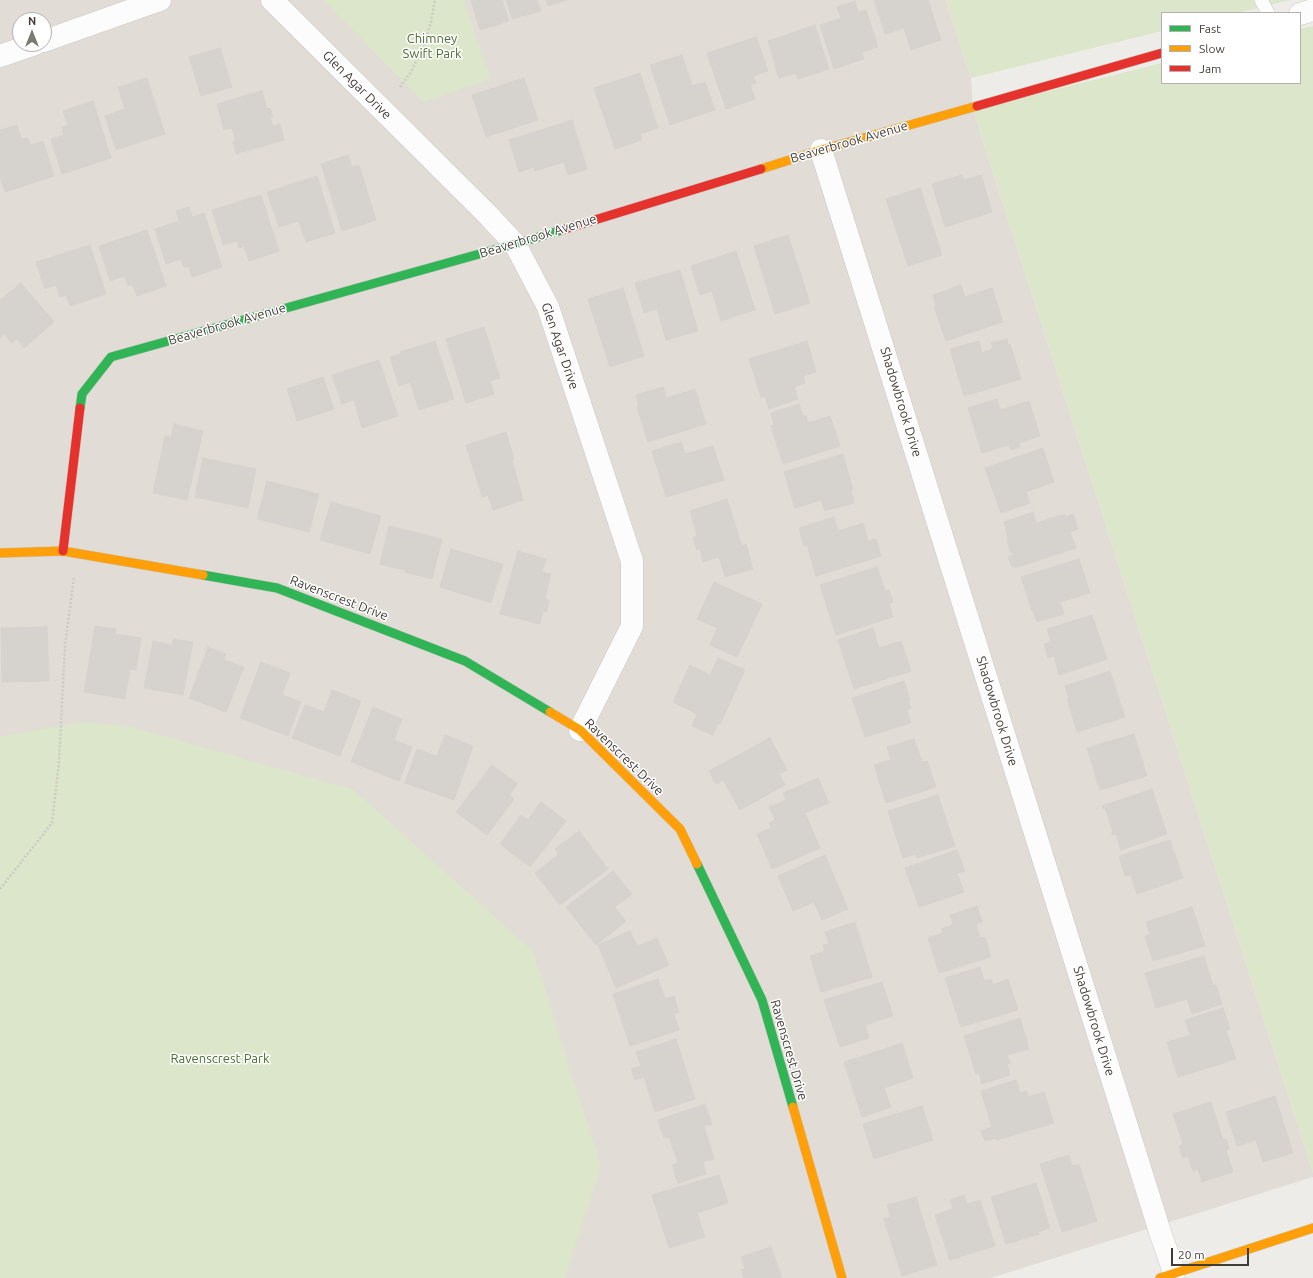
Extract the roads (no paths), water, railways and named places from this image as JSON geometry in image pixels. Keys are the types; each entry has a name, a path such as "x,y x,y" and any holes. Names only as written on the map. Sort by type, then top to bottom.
{"street":[{"path":"52,38 160,0"},
{"name":"Glen Agar Drive","path":"272,0 486,213 515,244 548,307 632,561 632,626 580,730"},
{"path":"1301,14 1313,10"},
{"path":"0,56 12,52"},
{"name":"Beaverbrook Avenue","path":"63,551 82,394 112,357 515,244 821,150 1161,53"},
{"name":"Shadowbrook Drive","path":"821,150 1161,1235 1167,1275"},
{"name":"Ravenscrest Drive","path":"0,553 63,551 277,588 465,661 580,730 680,829 762,1000 842,1278"},
{"path":"1167,1275 1313,1228"}],"lane":[{"path":"1261,0 1267,12"}],"park label":[{"name":"Chimney Swift Park","path":"432,46"},
{"name":"Ravenscrest Park","path":"220,1059"}]}
